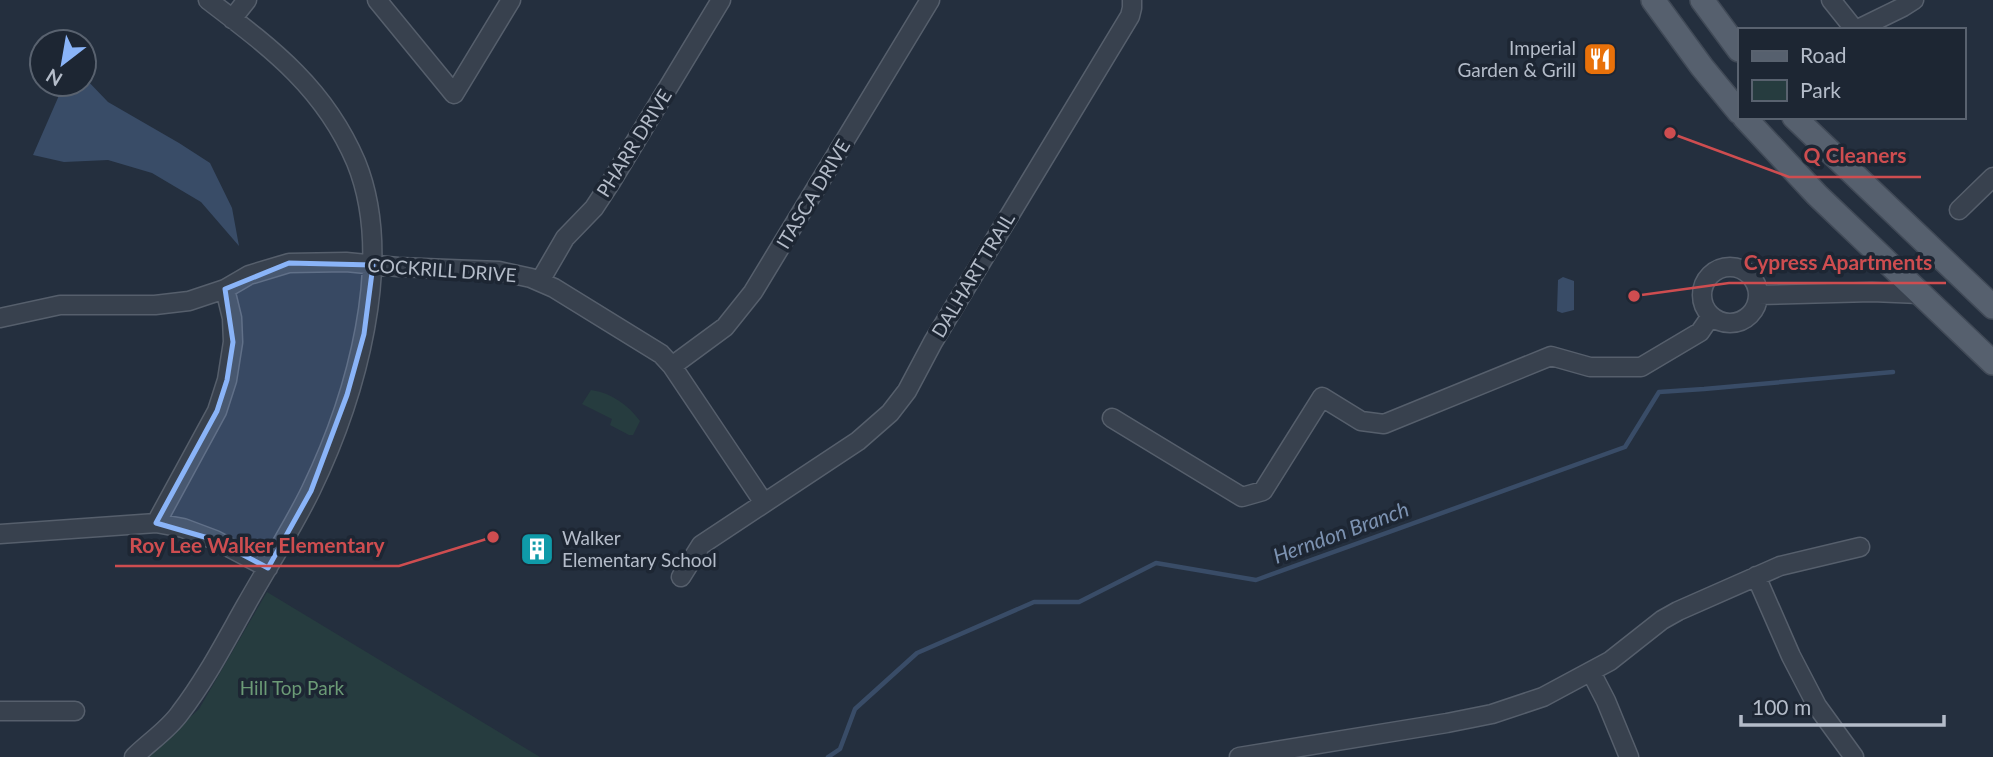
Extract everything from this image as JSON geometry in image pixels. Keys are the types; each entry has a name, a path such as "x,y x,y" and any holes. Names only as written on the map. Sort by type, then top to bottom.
{"main road":[{"path":"1653,0 1702,67 1738,110"},
{"path":"1702,0 1738,49"},
{"path":"1746,119 1817,195 1993,363"},
{"path":"1796,119 1993,307"}],"street":[{"path":"134,757 178,716 199,687 311,491 334,438 364,334 373,265 365,191 357,165 338,128 316,94 301,77 279,56 208,0"},
{"path":"232,19 247,0"},
{"path":"377,0 454,94 511,0"},
{"name":"PHARR DRIVE","path":"540,281 565,238 588,215 605,192 721,0"},
{"name":"ITASCA DRIVE","path":"672,366 725,327 753,292 930,0"},
{"path":"1832,0 1854,28"},
{"path":"1860,28 1914,0"},
{"name":"DALHART TRAIL","path":"764,503 867,434 890,413 907,391 933,342 1130,16 1132,1"},
{"path":"1959,210 1993,177"},
{"name":"COCKRILL DRIVE","path":"0,318 60,305 155,305 189,301 225,289 249,275 289,263 346,262 499,271 521,275 540,281 655,350 672,366 764,503"},
{"path":"1872,292 1888,263"},
{"path":"1728,266 1746,271 1757,286 1758,295 1757,304 1746,318 1728,323 1711,316 1705,309 1701,290 1711,273 1728,266"},
{"path":"156,523 217,411 227,380 233,342 232,318 225,289"},
{"path":"1758,295 1872,292 1920,294"},
{"path":"1112,418 1242,498 1263,491 1322,397 1361,421 1384,424 1551,356 1590,367 1641,367 1700,332 1711,316"},
{"path":"681,577 701,545 764,503"},
{"path":"0,534 156,523 183,528 215,540 268,568"},
{"path":"1239,757 1492,714 1543,697 1618,655 1662,620 1756,576 1793,563 1860,547"},
{"path":"1756,576 1791,656 1817,706 1854,757"},
{"path":"1591,672 1629,757"},
{"path":"0,711 75,711"}],"highlighted area":[{"path":"289,263 373,265 364,334 347,395 311,491 268,568 215,540 156,523 217,411 227,380 233,342 225,289"}],"green space":[{"path":"591,390 613,397 635,415 640,421 633,435 610,425 612,419 582,404"},
{"name":"Hill Top Park","path":"267,592 540,757 147,757 199,709"}],"water":[{"path":"98,92 108,102 210,163 232,208 239,246 201,202 152,173 108,160 64,162 33,155 58,98 98,98"},
{"path":"1563,277 1574,281 1574,310 1562,313 1557,311 1558,280"}],"waterway":[{"name":"Herndon Branch","path":"828,757 840,749 855,709 917,653 1034,602 1079,602 1156,563 1256,580 1625,447 1659,392 1893,372"}],"place":[{"name":"Imperial Garden & Grill","path":"1600,59"},
{"name":"Q Cleaners","path":"1670,133"},
{"name":"Cypress Apartments","path":"1634,296"},
{"name":"Roy Lee Walker Elementary","path":"493,537"},
{"name":"Walker Elementary School","path":"537,549"}]}
